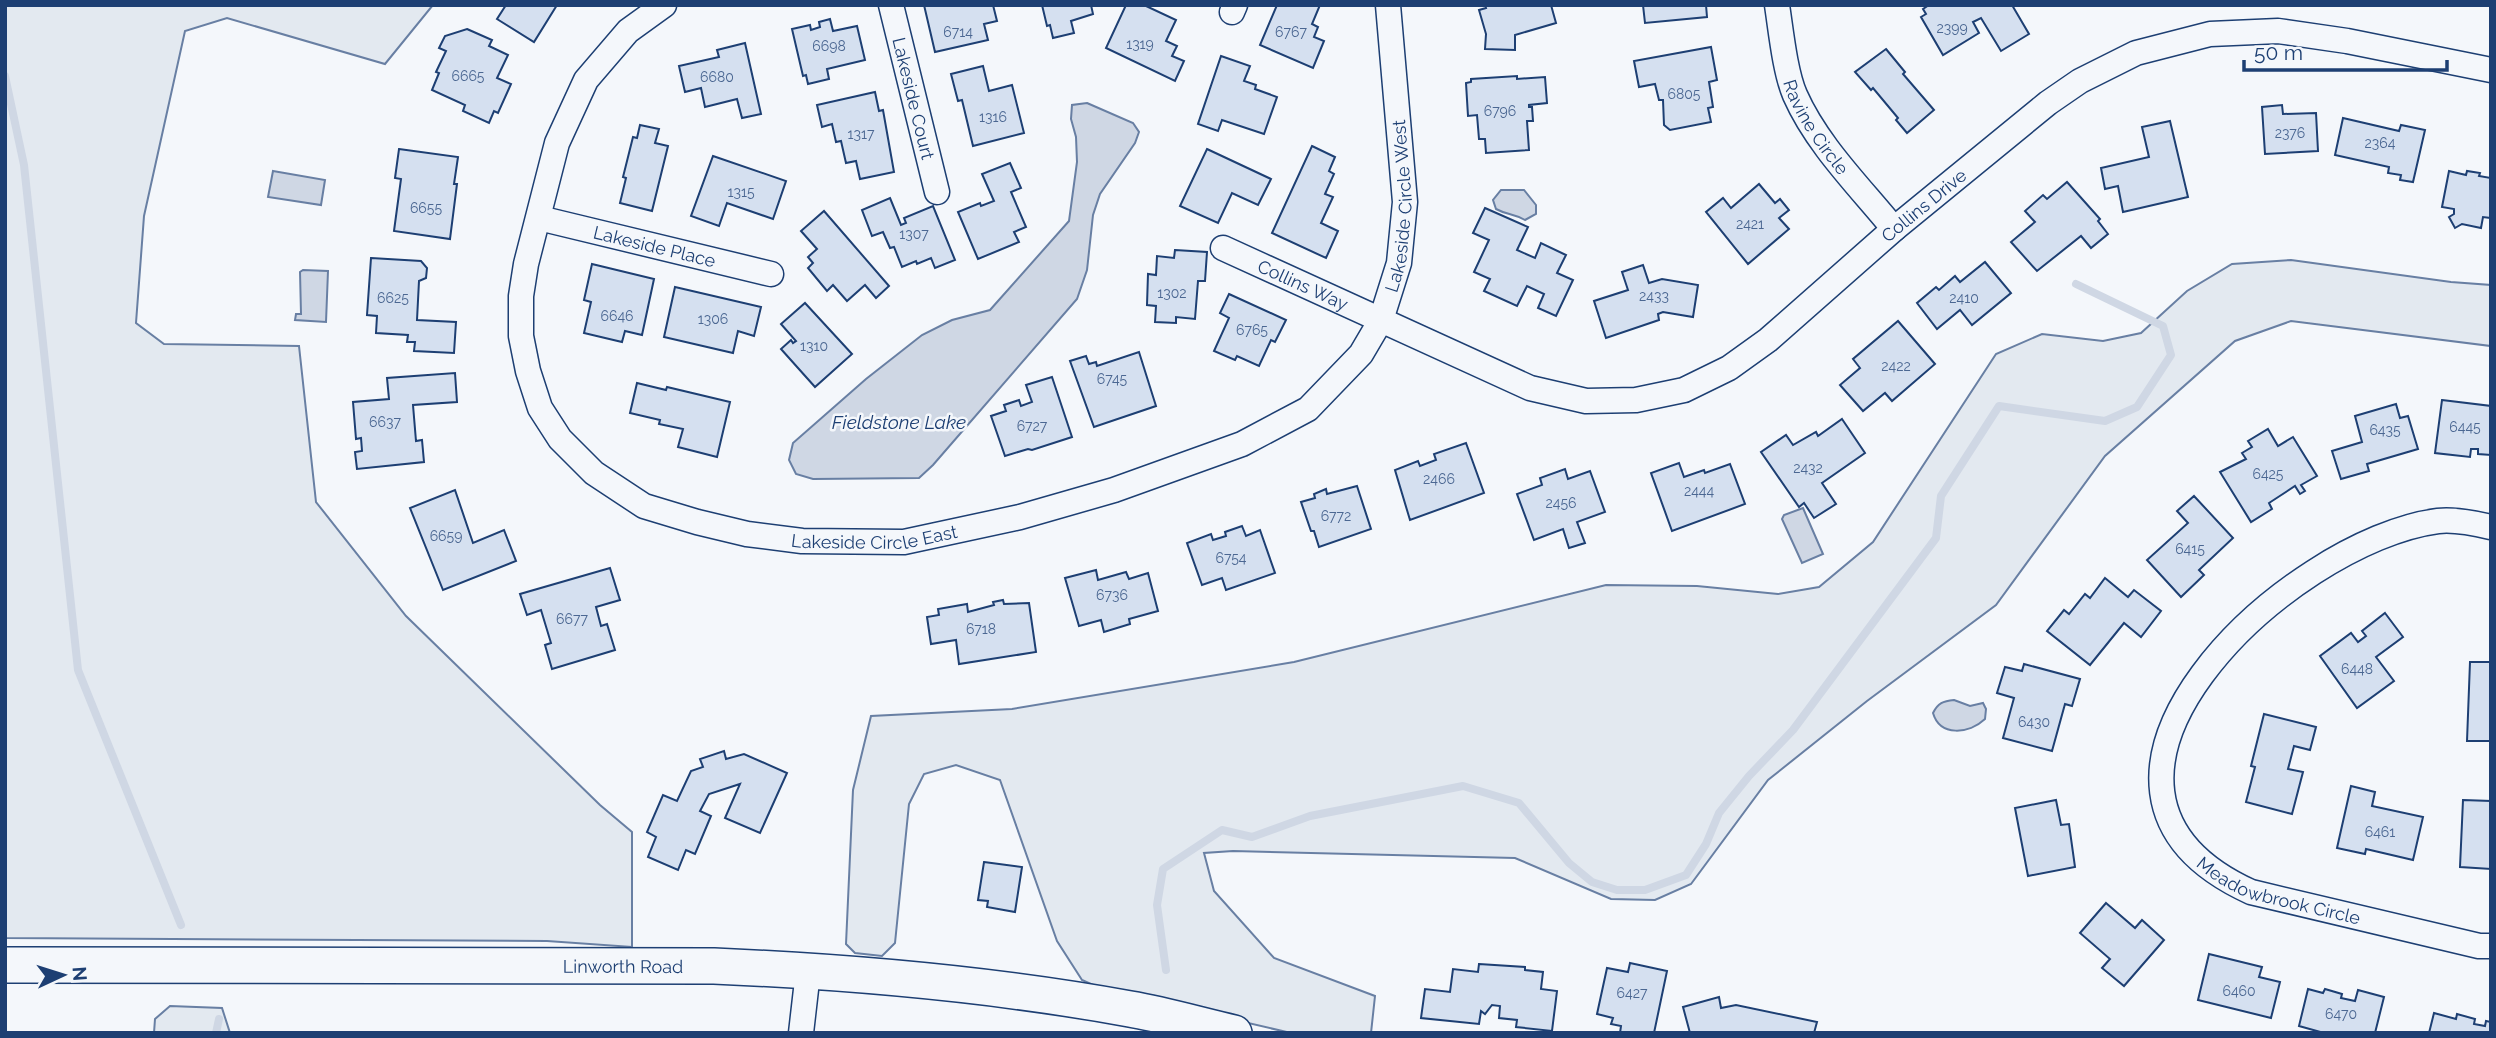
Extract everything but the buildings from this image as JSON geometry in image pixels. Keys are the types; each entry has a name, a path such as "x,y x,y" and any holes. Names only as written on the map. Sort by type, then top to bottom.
{"main road":[{"name":"Linworth Road","path":"5,965 700,966 871,975 1013,991 1131,1009 1234,1033"}],"street":[{"path":"539,218 556,143 586,80 628,31 664,5"},
{"name":"Lakeside Court","path":"891,5 937,192"},
{"name":"Lakeside Circle West","path":"1381,320 1399,263 1405,202 1388,5"},
{"name":"Ravine Circle","path":"1777,5 1794,94 1822,142 1894,229"},
{"name":"Collins Drive","path":"1381,320 1530,388 1586,401 1636,400 1684,390 1729,368 1768,340 1894,229 2048,103 2080,81 2136,53 2210,34 2278,31 2347,41 2491,70"},
{"name":"Lakeside Place","path":"539,218 771,274"},
{"name":"Lakeside Circle East","path":"539,218 526,264 521,296 521,336 528,371 540,408 560,439 594,473 644,506 747,534 802,541 904,541 1020,517 1114,490 1242,444 1308,409 1361,354 1381,320"},
{"name":"Collins Way","path":"1223,248 1381,320"},
{"name":"Meadowbrook Circle","path":"2491,527 2442,520 2411,526 2360,545 2324,565 2268,604 2230,640 2178,709 2166,743 2161,778 2164,806 2172,828 2192,853 2225,881 2264,896 2479,946 2491,946"},
{"path":"802,1033 808,972"}],"shaded area":[{"path":"5,5 433,5 385,64 227,18 185,31 144,216 136,323 164,344 299,346 316,502 406,616 600,805 632,832 632,947 547,941 5,938"},
{"path":"2291,260 2491,285 2491,346 2291,321 2235,341 2105,456 1996,605 1867,701 1768,780 1691,884 1655,900 1611,899 1515,858 1233,851 1204,853 1214,891 1274,958 1375,996 1371,1033 1291,1033 1102,989 1082,980 1057,941 1000,780 956,765 924,774 909,804 895,943 882,956 855,953 846,944 853,790 871,716 1012,709 1294,662 1606,585 1697,586 1778,594 1819,587 1873,542 1996,354 2042,334 2103,341 2141,333 2187,291 2232,264"},
{"path":"170,1006 222,1008 230,1033 154,1033 155,1019"}],"water":[{"name":"Fieldstone Lake","path":"1087,103 1133,123 1139,132 1135,143 1100,194 1093,215 1087,270 1077,299 919,478 813,479 796,474 789,460 793,443 866,379 922,335 952,320 990,310 1069,221 1077,162 1076,137 1071,119 1072,105"},
{"path":"273,171 325,180 321,205 268,197"},
{"path":"1501,190 1524,190 1536,205 1536,214 1525,220 1496,209 1493,200"},
{"path":"328,271 326,322 295,320 296,314 301,314 300,272"},
{"path":"1803,508 1823,554 1802,563 1782,519 1784,515"},
{"path":"1954,700 1970,706 1983,703 1986,709 1985,719 1963,730 1956,731 1942,726 1933,713 1941,703"}],"waterway":[{"path":"5,76 24,165 78,670 181,925"},
{"path":"1166,970 1157,905 1163,869 1222,830 1252,837 1310,816 1463,786 1519,803 1569,863 1592,882 1617,890 1645,890 1686,875 1706,844 1719,813 1749,776 1793,730 1936,538 1941,496 1999,406 2105,421 2137,407 2171,355 2163,326 2076,284"},
{"path":"216,1033 219,1019"}]}
